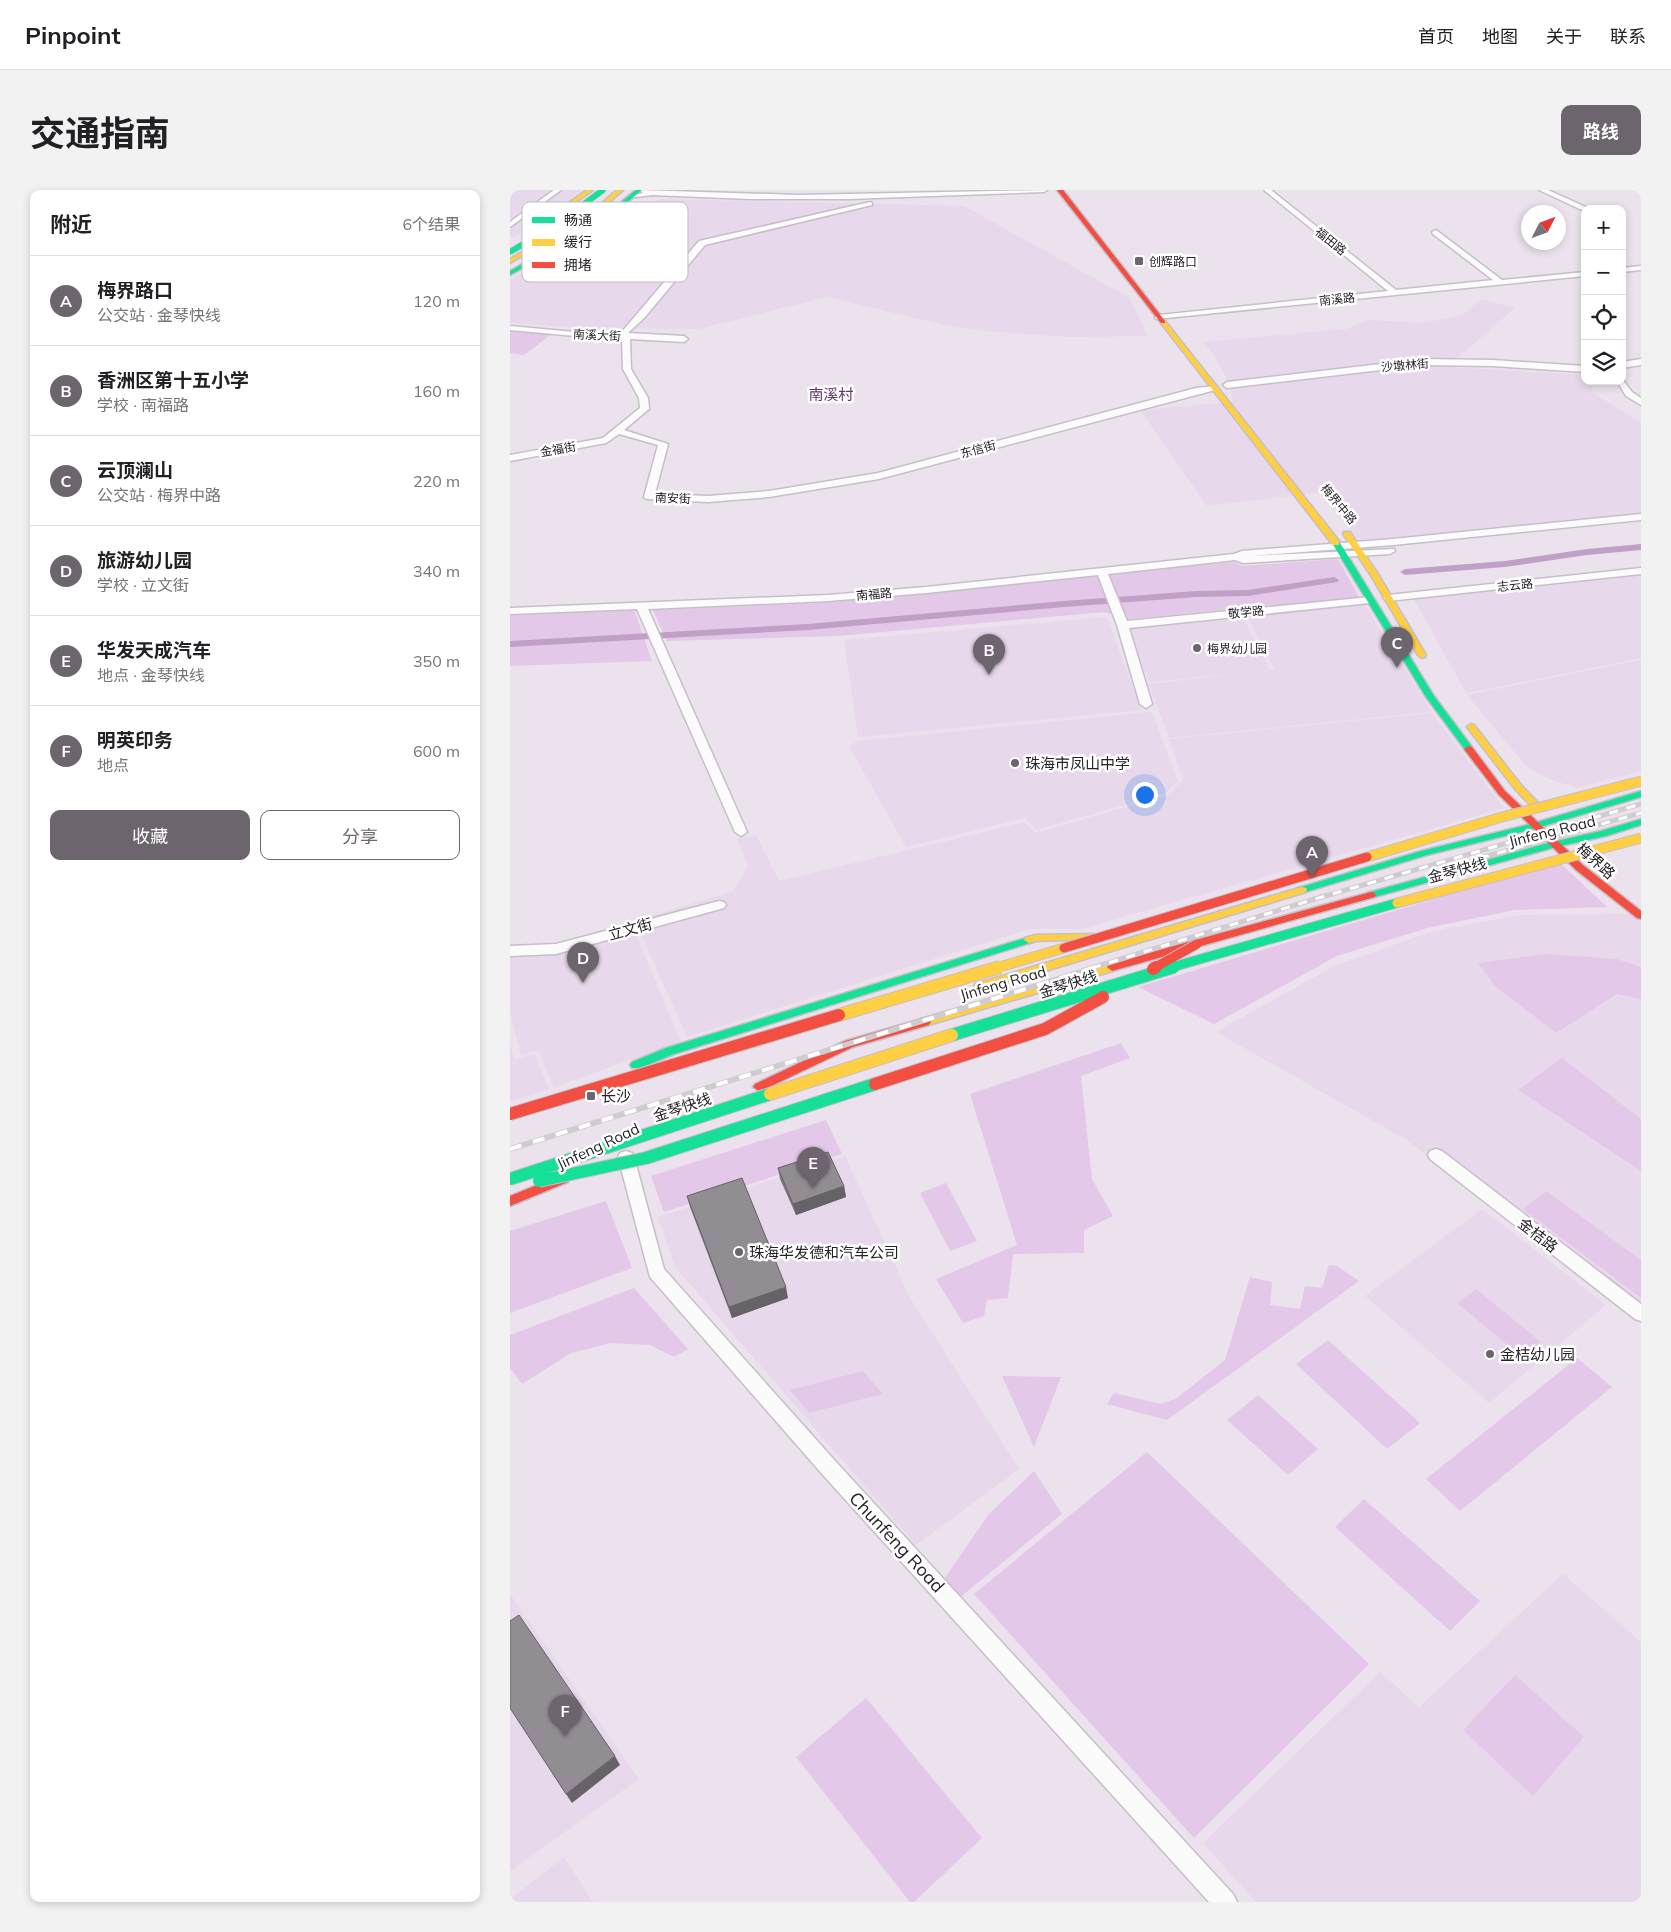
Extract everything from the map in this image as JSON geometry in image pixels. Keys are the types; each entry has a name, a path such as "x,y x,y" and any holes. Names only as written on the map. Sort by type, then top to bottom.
{"main road":[{"path":"572,202 590,190"},
{"path":"588,202 604,190"},
{"path":"606,202 620,190"},
{"path":"1066,191 1087,206"},
{"name":"梅界中路","path":"1066,191 1159,317 1341,550 1430,697 1502,793 1534,826"},
{"path":"625,202 638,192"},
{"path":"510,244 522,236"},
{"path":"510,252 522,245"},
{"path":"510,263 522,256"},
{"path":"510,263 522,258"},
{"path":"510,273 522,266"},
{"path":"1166,305 1178,320"},
{"name":"梅界中路","path":"1219,374 1241,406 1305,484"},
{"name":"梅界中路","path":"1340,526 1374,574 1430,669"},
{"path":"1463,716 1528,798 1594,866 1628,890"},
{"path":"510,1114 1493,820 1641,781"},
{"name":"Jinfeng Road","path":"510,1201 538,1191 849,1044 1555,844 1562,831 1578,813 1641,794"},
{"path":"1528,798 1555,811 1578,813"},
{"name":"Jinfeng Road","path":"972,990 1424,852 1534,826 1562,831 1603,834 1641,822"},
{"name":"梅界路","path":"1534,826 1617,899 1641,916"},
{"path":"1594,866 1592,842 1603,834"},
{"name":"金琴快线","path":"510,1179 1139,977 1422,895 1641,838"},
{"path":"561,1098 670,1050 1035,938 1148,936"},
{"path":"510,1188 646,1158 1045,1029 1197,944"},
{"path":"604,1098 746,1055"}],"street":[{"path":"542,202 558,190"},
{"path":"790,198 796,190"},
{"name":"福田路","path":"1267,190 1395,293"},
{"path":"1542,190 1581,206"},
{"path":"638,192 790,198 888,197 965,192 1066,191"},
{"path":"638,192 652,193"},
{"path":"688,260 702,243 870,204"},
{"path":"510,225 522,216"},
{"path":"1436,232 1500,282"},
{"path":"1626,270 1641,268"},
{"name":"南溪路","path":"1159,317 1178,320 1395,293 1581,274"},
{"path":"618,431 645,409 645,402 627,369 626,337 624,333 670,282"},
{"name":"南溪大街","path":"510,328 607,337 684,339"},
{"name":"沙墩林街","path":"1227,385 1423,362 1493,363 1581,369"},
{"path":"1626,365 1641,362"},
{"path":"1623,385 1629,394 1641,402"},
{"name":"东信街","path":"738,495 769,494 879,476 1196,391 1215,389"},
{"name":"金福街","path":"510,458 606,440 618,431"},
{"name":"南安街","path":"618,431 663,444 649,496 708,499 738,495"},
{"path":"1358,549 1641,518"},
{"path":"1358,549 1390,551 1641,525"},
{"name":"南福路","path":"510,611 828,598 926,590 1237,557 1242,554 1358,549"},
{"path":"1374,574 1378,561 1390,551"},
{"path":"1102,571 1123,624 1146,704"},
{"name":"志云路","path":"1388,598 1641,571"},
{"name":"敬学路","path":"1123,624 1370,600"},
{"path":"641,605 740,832"},
{"path":"1380,616 1398,615"},
{"name":"立文街","path":"510,951 556,948 719,905"},
{"name":"Chunfeng Road","path":"624,1151 656,1272 830,1469 1225,1902"},
{"name":"金桔路","path":"1436,1156 1641,1314"}],"shaded area":[{"path":"510,190 582,190 565,202 522,202 522,233 510,238"},
{"path":"661,199 964,206 1130,298 1148,336 1070,337 985,331 945,325 827,297 698,329 588,328 510,323 510,280 522,274 522,282 688,282 688,202 655,202"},
{"path":"1482,299 1515,308 1447,367 1581,375 1581,385 1591,385 1593,393 1641,423 1641,520 1373,547 1353,535 1323,492 1207,506 1140,410 1233,402 1227,378 1204,342 1346,329 1368,320 1424,323 1462,315"},
{"path":"510,329 553,333 524,355 510,353"},
{"path":"1338,559 1359,597 1128,619 1104,612 838,636 667,641 653,610 817,603 1233,562 1242,566"},
{"path":"1641,574 1641,658 1466,693 1414,599"},
{"path":"1364,603 1432,712 1169,738 1149,684 1255,672 1149,682 1127,626 1242,615 1270,670 1275,670 1246,615"},
{"path":"634,609 652,661 510,666 510,614"},
{"path":"1107,617 1141,710 858,737 844,640"},
{"path":"1641,660 1641,771 1577,788 1549,779 1528,768 1467,695"},
{"name":"珠海市凤山中学","path":"1152,712 1178,781 1166,793 1037,830 1025,818 906,847 849,746 858,741"},
{"path":"1432,713 1504,808 1081,929 1029,929 687,1037 635,921 733,891 748,866 737,839 756,835 779,881 1025,822 1035,833 1168,795 1183,780 1169,739"},
{"path":"1559,862 1607,907 1515,910 1427,928 1337,956 1214,1024 1138,987"},
{"path":"1637,914 1641,916 1641,1312 1405,1139 1216,1032 1334,966 1433,931 1519,915"},
{"path":"635,932 681,1042 554,1087 538,1050 521,1055 510,1012 510,955"},
{"path":"1546,954 1617,959 1641,967 1641,999 1617,994 1556,1033 1495,986 1478,963"},
{"path":"510,1043 514,1060 535,1054 549,1090 510,1101"},
{"path":"1121,1043 1130,1058 1081,1076 1092,1179 1113,1216 1084,1230 1084,1253 1013,1254 1008,1298 987,1300 984,1316 963,1323 936,1279 1017,1245 970,1094"},
{"path":"1562,1058 1641,1119 1641,1171 1518,1090"},
{"path":"826,1120 842,1154 664,1212 651,1176"},
{"path":"845,1156 910,1298 1019,1469 916,1545 675,1267 658,1217"},
{"path":"946,1183 977,1241 950,1251 920,1193"},
{"path":"1546,1191 1641,1260 1641,1298 1523,1209"},
{"path":"606,1201 632,1268 510,1313 510,1231"},
{"name":"金桔幼儿园","path":"1482,1209 1606,1305 1489,1403 1365,1296"},
{"path":"1329,1265 1337,1266 1359,1281 1167,1420 1107,1404 1114,1393 1161,1404 1177,1398 1225,1360 1250,1277 1272,1282 1270,1305 1300,1309 1305,1286 1322,1288"},
{"path":"634,1288 688,1349 674,1357 650,1345 611,1343 571,1353 522,1384 510,1368 510,1335"},
{"path":"1476,1289 1541,1342 1522,1357 1457,1303"},
{"path":"1328,1340 1420,1423 1387,1449 1296,1364"},
{"path":"1577,1358 1612,1387 1460,1511 1426,1479"},
{"path":"863,1371 883,1394 809,1413 790,1390"},
{"path":"1002,1376 1061,1377 1034,1447"},
{"path":"1258,1395 1318,1449 1288,1475 1227,1420"},
{"path":"1147,1452 1369,1664 1194,1838 974,1594"},
{"path":"1034,1471 1062,1514 958,1599 942,1582 989,1514"},
{"path":"1364,1499 1480,1601 1450,1631 1335,1527"},
{"path":"1563,1574 1641,1642 1641,1902 1256,1902 1203,1843 1380,1672 1419,1707"},
{"path":"510,1594 639,1779 510,1871"},
{"path":"1515,1675 1584,1737 1533,1796 1463,1730"},
{"path":"866,1698 982,1838 914,1902 910,1902 796,1757"},
{"path":"564,1857 593,1902 510,1902 510,1899"}],"building":[{"path":"828,1152 844,1186 793,1204 778,1168"},
{"name":"珠海华发德和汽车公司","path":"742,1178 786,1287 729,1307 687,1196"},
{"path":"519,1615 615,1756 566,1794 510,1708 510,1621"}],"waterway":[{"path":"1405,572 1505,564 1587,552 1641,547"},
{"path":"510,644 808,627 1064,604 1196,594 1248,593 1334,580"}],"railway":[{"path":"1092,968 1315,899 1641,804"},
{"path":"1480,858 1641,813"},
{"path":"510,1149 1096,967"}],"traffic: fast":[{"path":"587,202 603,190"},
{"path":"624,202 639,190"},
{"path":"510,252 522,245"},
{"path":"510,273 522,266"},
{"path":"1336,543 1430,697 1469,749"},
{"path":"1302,890 1424,853 1534,826 1641,794"},
{"path":"1371,895 1555,844 1603,834 1641,822"},
{"path":"952,1035 1200,959 1397,903"},
{"path":"636,1065 670,1051 1029,940"},
{"path":"539,1181 646,1158 875,1084"},
{"path":"510,1179 770,1094"}],"traffic: slow":[{"path":"573,202 590,190"},
{"path":"606,202 620,190"},
{"path":"510,261 522,254"},
{"path":"1163,322 1336,543"},
{"path":"1347,534 1374,574 1422,655"},
{"path":"1471,727 1518,787 1538,808"},
{"path":"1367,857 1502,817 1641,781"},
{"path":"1397,903 1641,838"},
{"path":"979,987 1302,890"},
{"path":"1029,940 1035,938 1093,937"},
{"path":"839,1015 1064,948"},
{"path":"925,1022 1112,967"},
{"path":"770,1094 952,1035"}],"traffic: jam":[{"path":"1060,190 1163,322"},
{"path":"1469,749 1502,793 1580,868 1641,916"},
{"path":"1064,948 1367,857"},
{"path":"1112,967 1371,895"},
{"path":"1153,969 1197,944"},
{"path":"875,1084 1045,1029 1103,997"},
{"path":"510,1114 839,1015"},
{"path":"759,1087 849,1044 925,1022"},
{"path":"510,1201 564,1179"}],"place":[{"name":"创辉路口","path":"1139,261"},
{"name":"梅界幼儿园","path":"1197,648"},
{"name":"云顶澜山","path":"1397,668"},
{"name":"香洲区第十五小学","path":"989,675"},
{"name":"珠海市凤山中学","path":"1015,763"},
{"name":"梅界路口","path":"1312,877"},
{"name":"旅游幼儿园","path":"583,983"},
{"name":"长沙","path":"591,1096"},
{"name":"华发天成汽车","path":"813,1188"},
{"name":"珠海华发德和汽车公司","path":"739,1252"},
{"name":"金桔幼儿园","path":"1490,1354"},
{"name":"明英印务","path":"565,1736"}],"district":[{"name":"南溪村","path":"831,394"}]}
